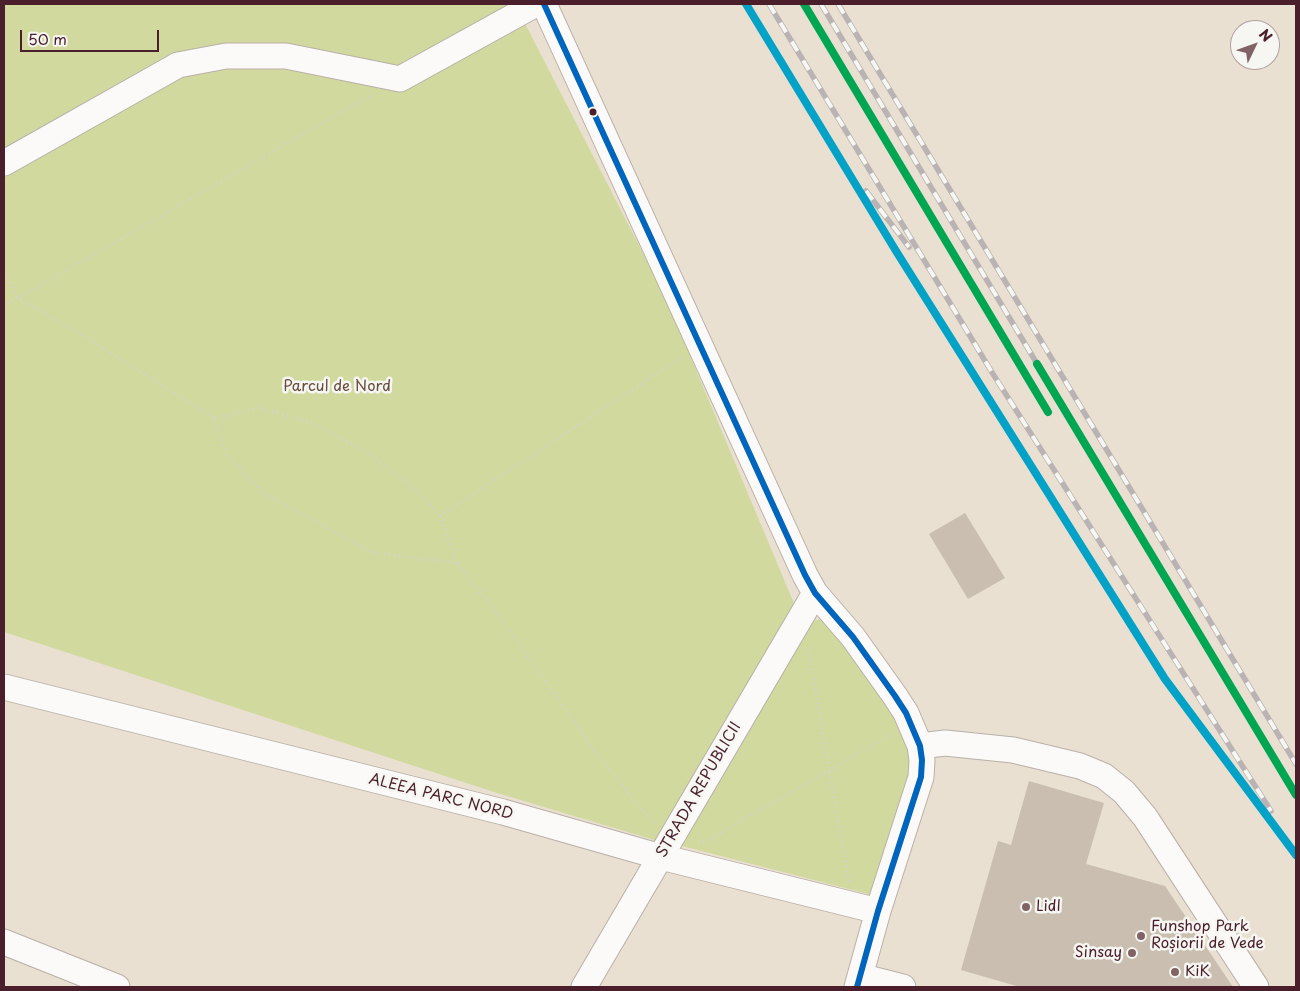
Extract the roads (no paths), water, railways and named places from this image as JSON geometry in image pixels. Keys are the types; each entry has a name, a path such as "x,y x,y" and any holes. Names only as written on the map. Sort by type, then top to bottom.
{"street":[{"path":"4,163 178,65 226,56 286,56 400,79 536,4"},
{"path":"544,4 815,593 853,637 916,735 922,760 921,777 878,911 858,982 904,987"},
{"name":"STRADA REPUBLICII","path":"584,987 815,593"},
{"name":"ALEEA PARC NORD","path":"4,687 503,812 665,849 878,911"},
{"path":"916,735 945,744 1013,750 1080,766 1104,776 1124,792 1145,817 1256,987"},
{"path":"4,942 117,987"}],"railway":[{"path":"746,4 896,251 1165,679 1296,855"},
{"path":"769,4 993,374 1271,811"},
{"path":"821,4 1296,795"},
{"path":"838,4 1296,764"},
{"path":"866,191 909,247"}],"place":[{"name":"Lidl","path":"1026,907"},
{"name":"Funshop Park Roșiorii de Vede","path":"1141,936"},
{"name":"Sinsay","path":"1132,953"},
{"name":"KiK","path":"1175,972"}],"park label":[{"name":"Parcul de Nord","path":"337,387"}]}
